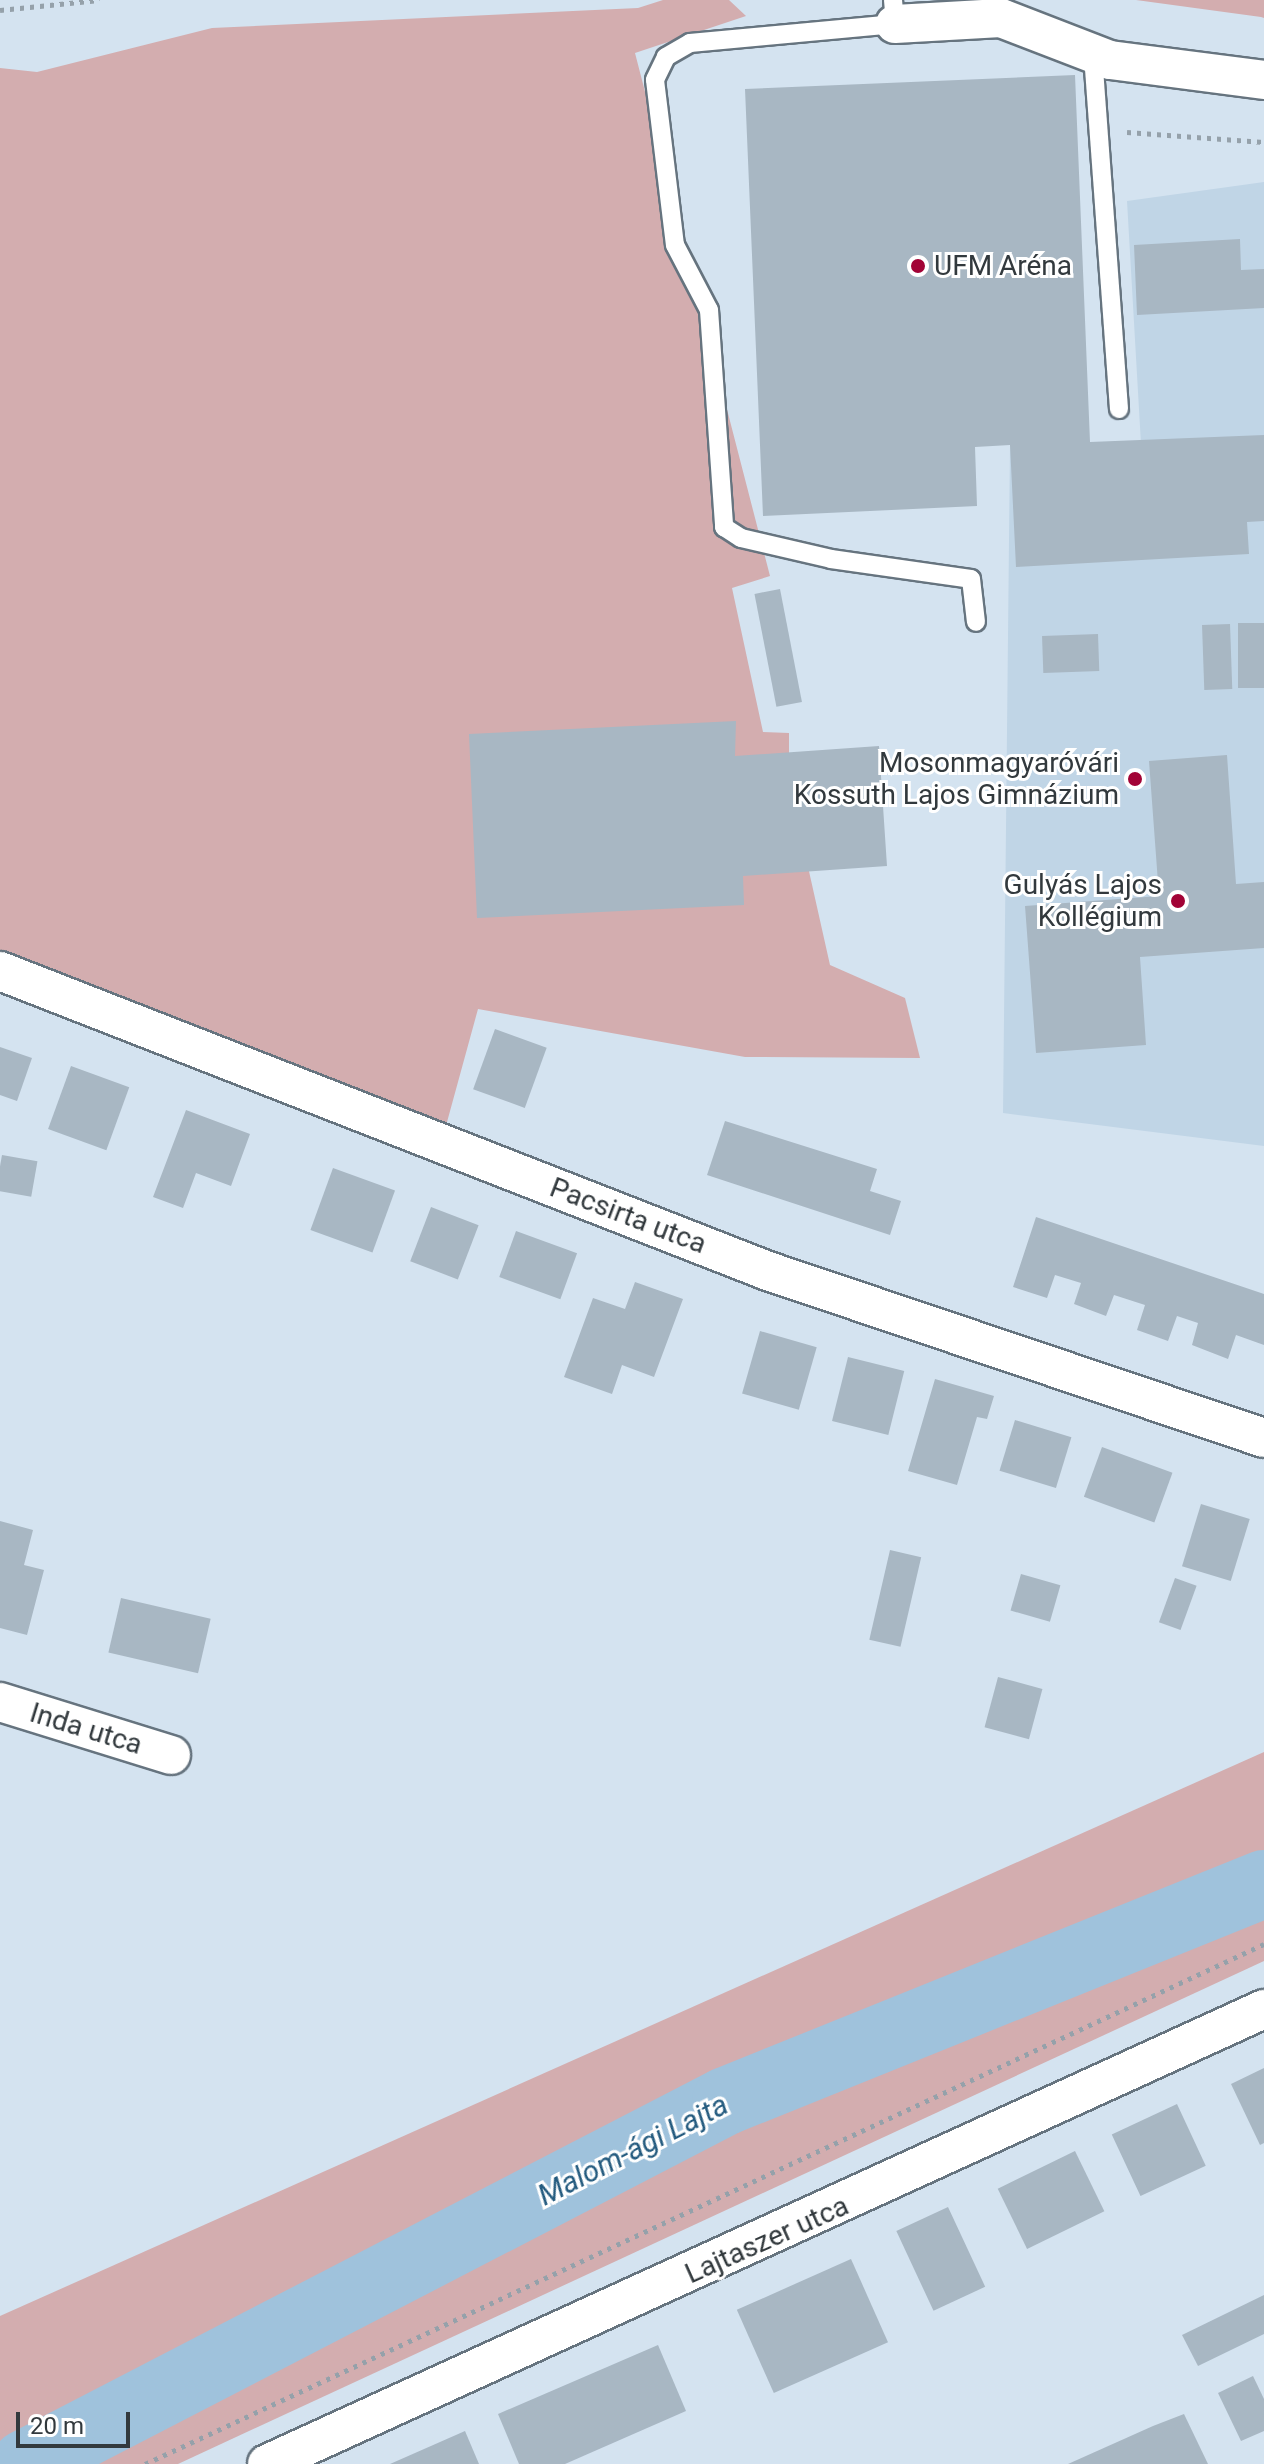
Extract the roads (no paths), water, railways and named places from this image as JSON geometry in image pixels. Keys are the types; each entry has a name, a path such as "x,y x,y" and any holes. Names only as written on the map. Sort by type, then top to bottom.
{"street":[{"path":"894,12 1001,18 1093,55 1264,80"},
{"name":"Pacsirta utca","path":"0,971 768,1271 1264,1438"},
{"name":"Inda utca","path":"0,1702 171,1755"},
{"name":"Lajtaszer utca","path":"274,2463 1264,2009"}],"lane":[{"path":"894,12 690,43 666,57 655,80 675,245 709,310 724,527 741,538 831,559 971,579 976,622"},
{"path":"1093,55 1119,409"}],"waterway":[{"name":"Malom-ági Lajta","path":"25,2464 726,2101 1264,1884"}],"place":[{"name":"UFM Aréna","path":"918,266"},
{"name":"Mosonmagyaróvári Kossuth Lajos Gimnázium","path":"1135,779"},
{"name":"Gulyás Lajos Kollégium","path":"1178,901"}]}
